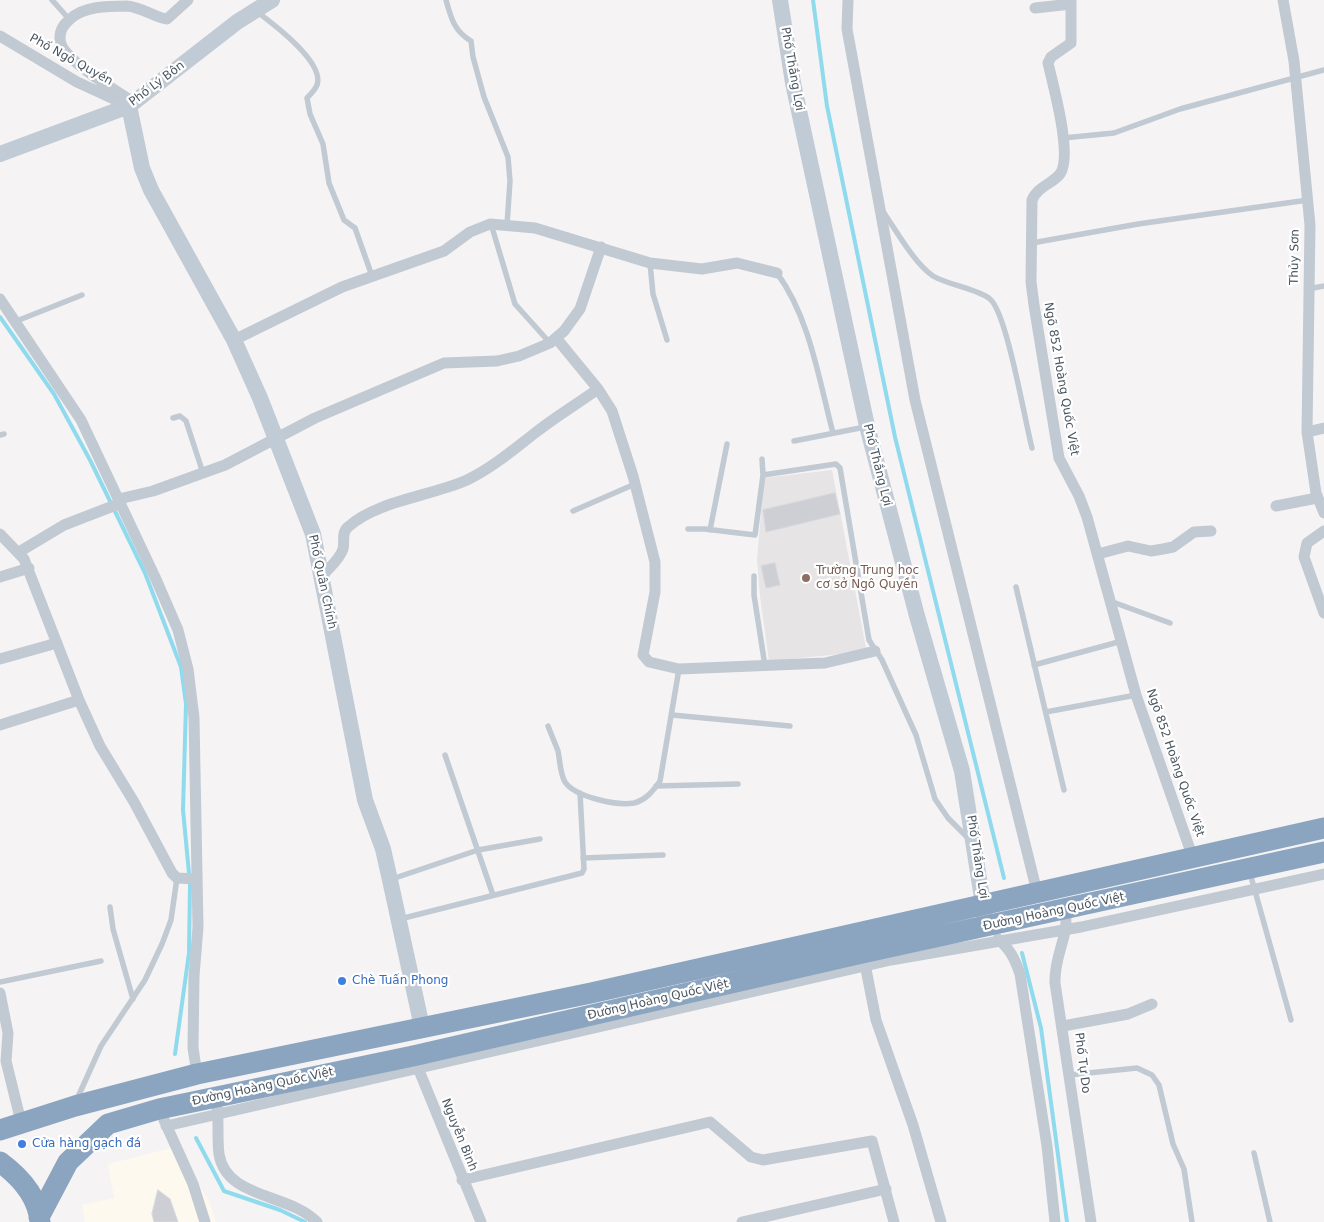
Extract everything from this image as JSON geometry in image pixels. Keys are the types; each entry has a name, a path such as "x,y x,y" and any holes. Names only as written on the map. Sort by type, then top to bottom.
{"highway":[{"name":"Đường Hoàng Quốc Việt","path":"0,1130 75,1106 197,1074 591,993 1324,828"},
{"name":"Đường Hoàng Quốc Việt","path":"40,1219 68,1162 108,1124 163,1117 416,1063 864,959 1065,920 1249,868 1322,855"},
{"path":"0,1162 16,1174 31,1194 40,1219"}],"street":[{"path":"132,105 67,53 61,44 60,35 63,26 82,11 104,7 128,6 167,18 188,0"},
{"name":"Phố Lý Bôn","path":"0,154 132,105 254,10 272,0"},
{"name":"Phố Thắng Lợi","path":"780,0 794,83 867,426 917,616 962,771 984,903 994,934"},
{"path":"848,0 847,29 915,400 1037,892"},
{"name":"Thủy Sơn","path":"1283,0 1296,78 1310,225 1306,432 1317,498 1324,513"},
{"path":"1035,8 1071,2"},
{"name":"Ngõ 852 Hoàng Quốc Việt","path":"1071,2 1071,44 1051,58 1048,63 1063,138 1065,164 1056,177 1039,190 1032,200 1034,305 1057,452 1079,496 1098,554 1136,694 1193,858"},
{"name":"Phố Ngô Quyền","path":"0,36 76,82 132,105"},
{"name":"Phố Quân Chính","path":"132,105 137,149 150,190 234,340 277,439 313,534 365,800 383,850 400,919 422,1027"},
{"path":"234,340 342,287 444,251 470,232 490,224 535,228 650,262 702,269 736,263 777,273"},
{"path":"19,552 64,525 116,504 225,465 314,418 449,361 497,361 519,356 554,341 580,309 601,247"},
{"path":"0,299 81,420 116,504 178,630 188,669 194,718 188,879 198,927 194,976 193,1048 197,1074"},
{"path":"554,341 598,389 612,411 635,484 655,562 655,592 643,655 649,662 679,669 765,666 825,663 875,651"},
{"path":"322,576 341,554 344,532 349,526 391,504 438,492 468,479 517,449 535,433 598,389"},
{"path":"1306,432 1324,428"},
{"path":"1276,506 1317,498"},
{"path":"1324,530 1307,543 1304,557 1324,613"},
{"path":"1098,554 1128,546 1151,551 1163,550 1174,547 1194,532 1210,531"},
{"path":"0,534 19,552 28,568 79,700 100,746 188,879"},
{"path":"0,577 28,568"},
{"path":"0,659 57,643"},
{"path":"0,725 79,700"},
{"path":"1065,920 1255,889 1324,874"},
{"name":"Phố Tự Do","path":"1065,920 1054,967 1090,1222"},
{"path":"994,934 1015,959 1020,974 1047,1146 1055,1222"},
{"path":"864,959 876,1020 913,1125 941,1222"},
{"path":"0,993 8,1033 6,1061 21,1122"},
{"path":"1063,1026 1128,1014 1152,1004"},
{"name":"Nguyễn Bình","path":"416,1063 462,1180 481,1222"},
{"path":"217,1105 219,1154 225,1172 235,1183 290,1203 317,1222"},
{"path":"163,1117 193,1184 206,1222"},
{"path":"462,1180 710,1122 751,1157 763,1160 872,1141 894,1222"},
{"path":"742,1222 886,1189"}],"lane":[{"path":"52,0 69,20"},
{"path":"446,0 454,27 462,36 471,41 484,97 508,157 510,181 507,225"},
{"path":"254,10 282,31 305,55 315,69 318,78 317,86 307,98 310,114 323,144 329,184 344,220 355,228 372,276"},
{"path":"1063,138 1114,134 1180,109 1324,70"},
{"path":"1032,244 1138,224 1308,200"},
{"path":"878,206 911,252 932,275 989,299 996,308 1005,335 1032,448"},
{"path":"490,224 515,304 554,341"},
{"path":"650,262 653,294 667,340"},
{"path":"777,273 789,289 804,324 833,433"},
{"path":"1308,289 1324,286"},
{"path":"14,322 82,295"},
{"path":"173,418 180,416 186,421 203,473"},
{"path":"794,441 867,426"},
{"path":"710,530 727,444"},
{"path":"688,529 755,535 763,475 762,459"},
{"path":"763,475 836,464 840,468 869,640 882,660 916,735 935,799 948,818 974,844"},
{"path":"573,511 635,484"},
{"path":"754,576 754,595 765,666"},
{"path":"1016,587 1064,790"},
{"path":"1110,601 1170,623"},
{"path":"1034,664 1122,641"},
{"path":"548,726 558,752 564,782 580,793 614,803 633,803 651,793 660,781 679,669"},
{"path":"1046,712 1136,694"},
{"path":"672,715 790,726"},
{"path":"445,756 493,895"},
{"path":"656,786 738,784"},
{"path":"400,919 582,873 580,793"},
{"path":"390,880 478,850 540,839"},
{"path":"583,858 663,855"},
{"path":"1249,868 1291,1020"},
{"path":"75,1106 100,1046 134,999 145,980 188,879"},
{"path":"110,907 113,929 134,999"},
{"path":"0,982 101,961"},
{"path":"1069,1075 1137,1068 1152,1075 1159,1085 1173,1144 1184,1169 1192,1222"},
{"path":"1254,1153 1270,1222"}],"shaded area":[{"name":"Trường Trung học cơ sở Ngô Quyền","path":"832,470 866,648 862,652 769,661 757,560 764,478"},
{"path":"171,1148 208,1199 216,1222 85,1222 82,1205 114,1198 108,1164"}],"building":[{"path":"835,493 840,514 766,532 763,510"},
{"path":"775,563 780,585 766,588 761,566"},
{"path":"158,1190 170,1199 178,1222 154,1222 152,1214"}],"waterway":[{"path":"813,0 827,106 895,437 1004,878"},
{"path":"0,317 54,394 90,460 145,573 181,667 186,704 183,810 190,884 189,953 175,1054"},
{"path":"1022,953 1041,1028 1067,1222"},
{"path":"196,1138 224,1191 280,1210 305,1222"}],"place":[{"name":"Trường Trung học cơ sở Ngô Quyền","path":"806,578"},
{"name":"Chè Tuấn Phong","path":"342,981"},
{"name":"Cửa hàng gạch đá","path":"22,1144"}]}
